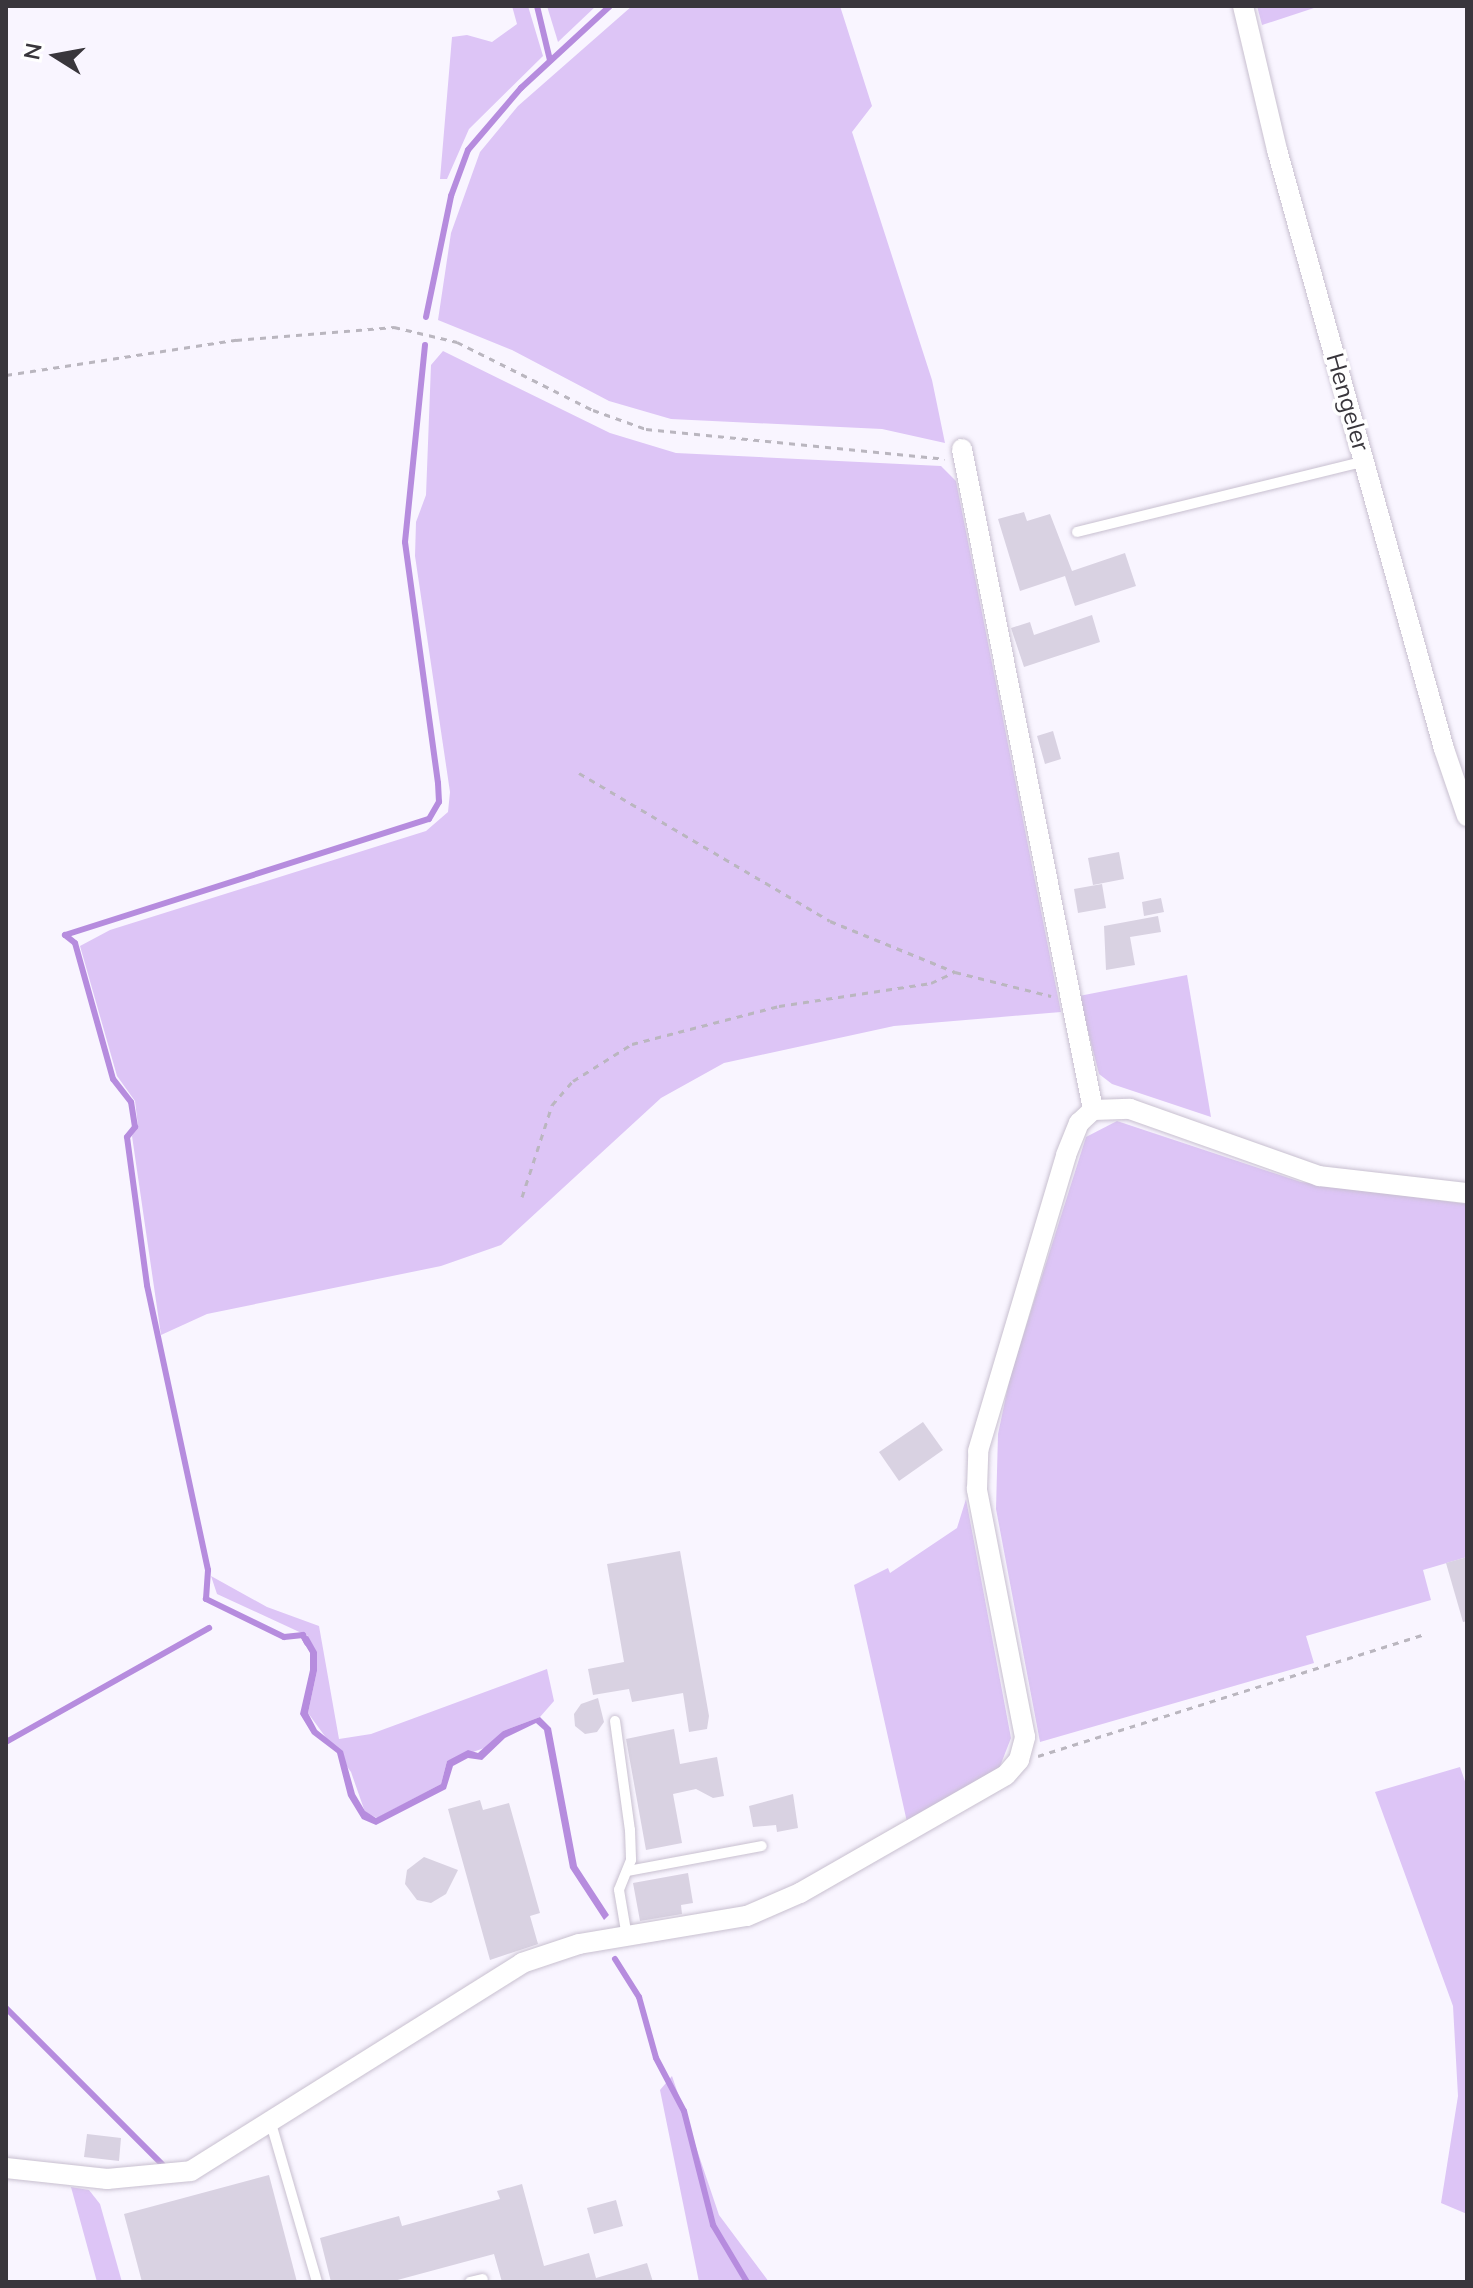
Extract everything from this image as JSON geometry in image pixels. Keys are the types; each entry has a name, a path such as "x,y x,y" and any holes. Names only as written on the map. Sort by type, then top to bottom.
{"street":[{"name":"Hengeler","path":"1243,6 1277,150 1464,794 1467,816"},
{"path":"964,458 1093,1110"},
{"path":"6,2168 107,2179 191,2171 494,1976 547,1953 716,1924 800,1893 985,1790 1019,1760 1025,1737 977,1489 978,1451 1066,1155 1079,1123 1093,1110 1130,1109 1319,1176 1467,1193"}],"lane":[{"path":"1077,532 1365,461"},
{"path":"615,1721 630,1830 628,1871 619,1890 627,1937"},
{"path":"628,1871 762,1846"},
{"path":"270,2120 317,2282"},
{"path":"470,2282 483,2279"}],"path":[{"path":"6,375 236,340 394,327 457,342 593,410 646,429 964,458"},
{"path":"579,773 830,921 955,972 1070,1001"},
{"path":"522,1197 552,1105 573,1081 632,1044 779,1006 931,983 955,972"},
{"path":"1019,1760 1424,1634"}],"shaded area":[{"path":"512,6 528,6 543,56 469,129 447,179 440,179 452,37 467,35 492,42 517,24"},
{"path":"547,6 596,6 558,42"},
{"path":"632,6 840,6 872,106 852,132 932,380 945,443 882,429 671,419 609,401 512,350 438,320 451,233 480,152 518,106"},
{"path":"1257,6 1320,6 1262,25"},
{"path":"443,351 610,433 676,453 941,466 956,481 1061,1012 894,1026 724,1063 661,1098 501,1245 441,1266 207,1314 161,1335 132,1136 138,1126 135,1101 117,1076 80,946 110,930 426,831 448,812 450,792 415,556 416,522 426,495 431,365"},
{"path":"1187,975 1211,1117 1112,1084 1099,1074 1079,996"},
{"path":"1117,1121 1301,1182 1467,1204 1467,1557 1423,1570 1431,1600 1306,1636 1314,1663 1040,1742 996,1509 998,1434 1010,1377 1086,1137"},
{"path":"966,1499 1011,1738 999,1769 907,1822 854,1585 888,1568 890,1573 957,1528"},
{"path":"211,1576 267,1607 319,1626 339,1739 371,1734 547,1669 554,1701 540,1717 503,1731 493,1745 447,1761 441,1784 377,1818 365,1812 351,1772 308,1713 317,1671 308,1636 217,1594"},
{"path":"308,1636 317,1652 317,1671 308,1713 317,1730 343,1751 355,1794 365,1811 376,1818 441,1784 447,1761 468,1750 478,1753 503,1731 540,1717 551,1728 577,1866 609,1915 604,1920 570,1868 544,1730 536,1723 505,1738 482,1760 468,1758 453,1766 446,1789 376,1825 362,1819 348,1796 337,1753 312,1734 300,1714 310,1670 310,1653 301,1638"},
{"path":"1460,1767 1467,1787 1467,2214 1441,2203 1458,2096 1453,2006 1375,1792"},
{"path":"672,2076 719,2215 769,2282 699,2282 660,2090"},
{"path":"71,2187 89,2190 100,2204 122,2282 97,2282"}],"building":[{"path":"1024,512 1027,521 1050,514 1072,571 1125,553 1136,586 1075,606 1065,576 1020,591 998,519"},
{"path":"1092,615 1100,642 1024,667 1011,628 1030,622 1034,635"},
{"path":"1053,731 1061,759 1045,764 1037,736"},
{"path":"1119,852 1124,879 1093,885 1088,858"},
{"path":"1102,884 1106,908 1078,913 1074,889"},
{"path":"1161,898 1164,912 1144,916 1142,902"},
{"path":"1158,916 1161,932 1130,937 1135,965 1106,970 1104,926"},
{"path":"923,1422 943,1450 899,1481 879,1452"},
{"path":"680,1551 709,1716 707,1729 689,1732 683,1693 632,1702 629,1689 593,1695 588,1669 624,1662 607,1564"},
{"path":"1467,1557 1467,1621 1463,1622 1446,1563"},
{"path":"598,1698 604,1722 597,1732 585,1734 575,1726 574,1714 581,1704"},
{"path":"674,1729 680,1764 717,1757 724,1796 713,1798 696,1789 673,1794 682,1843 646,1850 626,1739"},
{"path":"793,1794 798,1828 777,1832 776,1825 753,1827 749,1806"},
{"path":"480,1800 483,1810 509,1803 540,1913 530,1916 538,1944 490,1960 448,1809"},
{"path":"424,1857 458,1870 446,1894 431,1903 417,1900 405,1884 407,1870"},
{"path":"688,1873 693,1903 681,1905 682,1914 640,1921 633,1883"},
{"path":"87,2134 121,2138 119,2161 84,2157"},
{"path":"269,2175 297,2282 142,2282 124,2214"},
{"path":"522,2184 544,2266 589,2253 596,2278 647,2263 653,2282 502,2282 494,2254 390,2282 331,2282 320,2238 399,2216 402,2226 500,2199 497,2191"},
{"path":"616,2200 623,2226 594,2234 587,2208"}],"waterway":[{"path":"537,6 550,60"},
{"path":"426,317 451,196 468,150 521,88 610,6"},
{"path":"307,1643 303,1635 284,1637 206,1599 208,1570 147,1285 127,1137 135,1127 131,1102 113,1079 75,943 65,935 429,819 439,802 438,783 405,542 425,345"},
{"path":"6,1742 209,1628"},
{"path":"615,1959 639,1997 656,2058 684,2111 713,2225 747,2282"},
{"path":"6,2008 162,2164"}]}
